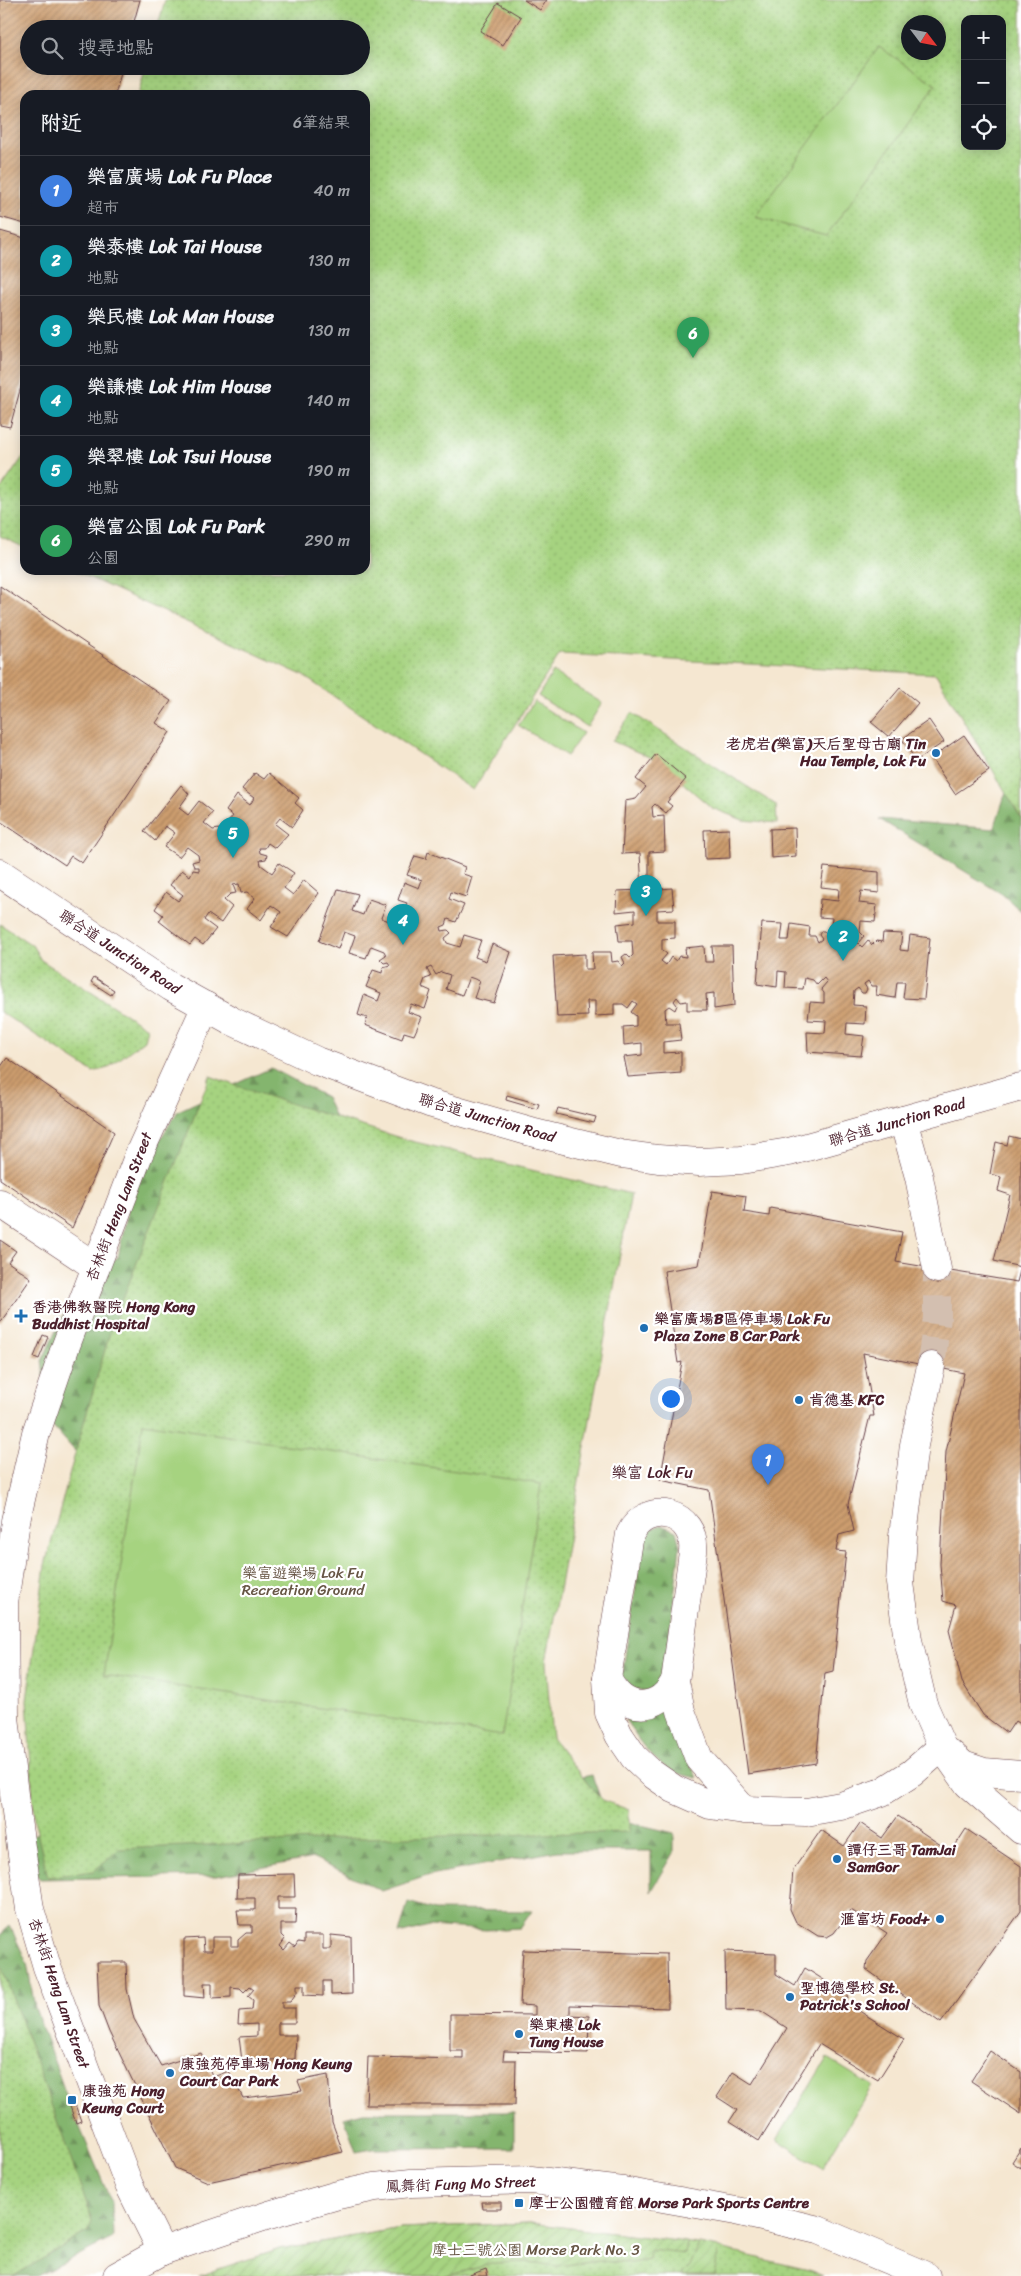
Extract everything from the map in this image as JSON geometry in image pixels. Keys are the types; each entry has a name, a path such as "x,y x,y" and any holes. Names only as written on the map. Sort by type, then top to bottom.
{"street":[{"name":"聯合道 Junction Road","path":"0,873 171,986 232,1021 317,1061 429,1103 531,1132 621,1154 699,1162 741,1160 789,1152 1021,1087"},
{"name":"杏林街 Heng Lam Street","path":"162,2251 129,2186 47,1967 30,1909 5,1717 4,1602 16,1521 36,1433 96,1267 151,1124 206,1006"},
{"path":"903,1120 919,1176 937,1269"},
{"path":"0,1203 96,1267"},
{"path":"931,1366 914,1445 903,1536 900,1583 908,1640 923,1704 942,1747 968,1784 1021,1830"},
{"path":"744,1810 700,1759 681,1711 675,1681 694,1545 690,1531 685,1524 670,1514 659,1513 649,1516 638,1522 630,1534 607,1678 609,1713 619,1735 634,1757 651,1773 674,1789 710,1805 744,1810 801,1813 841,1806 882,1792 912,1773 942,1747"},
{"path":"607,1678 612,1690 621,1698 638,1704 647,1704 664,1697 675,1681"},
{"path":"942,1747 963,1765 984,1772 1021,1775"},
{"name":"鳳舞街 Fung Mo Street","path":"117,2276 162,2251 268,2215 338,2195 375,2187 411,2183 531,2180 623,2190 736,2211 818,2230 926,2276"}],"green space":[{"path":"165,0 1021,0 1021,818 936,674 560,654 473,790 302,675 84,575 370,575 370,90 139,90 144,75 370,75 370,20 159,20"},
{"path":"879,47 936,85 826,236 755,217"},
{"path":"20,461 20,546 0,536 0,490"},
{"path":"553,672 602,703 587,727 538,696"},
{"path":"534,701 583,733 567,756 518,725"},
{"path":"632,713 776,805 777,823 743,820 712,808 656,760 612,741"},
{"path":"1021,745 1021,911 1002,894 879,819 994,829"},
{"path":"0,924 32,945 41,960 147,1028 144,1040 108,1068 93,1072 0,1012"},
{"path":"271,1068 326,1097 347,1145 82,1459 51,1424 42,1361 77,1285 118,1257 134,1181 178,1111"},
{"name":"樂富遊樂場 Lok Fu Recreation Ground","path":"210,1076 266,1096 407,1140 631,1194 546,1662 552,1738 591,1788 603,1800 629,1810 629,1832 358,1838 119,1849 94,1871 48,1877 34,1820 27,1700 45,1565 111,1329"},
{"path":"143,1423 541,1484 502,1736 104,1675"},
{"path":"661,1525 676,1531 680,1546 665,1676 654,1691 634,1691 622,1676 643,1541 648,1530"},
{"path":"674,1702 682,1743 697,1778 676,1773 663,1765 645,1748 626,1720 630,1710"},
{"path":"592,1775 607,1817 674,1833 674,1853 651,1892 651,1851 557,1851 430,1875 382,1891 314,1858 217,1876 40,1879 4,1844 76,1823 564,1781"},
{"path":"408,1902 435,1910 532,1911 520,1928 486,1930 429,1926 399,1934"},
{"path":"10,1926 27,1963 35,2008 65,2092 112,2204 113,2238 37,2276 0,2276 0,1935"},
{"path":"0,1962 92,2222 88,2231 14,2276 0,2276"},
{"path":"827,2058 872,2086 822,2168 777,2140"},
{"path":"363,2112 514,2112 514,2148 373,2149 356,2152 344,2117"},
{"name":"摩士三號公園 Morse Park No. 3","path":"529,2223 699,2244 809,2270 823,2276 199,2276 280,2249 401,2228"},
{"name":"摩士三號公園 Morse Park No. 3","path":"529,2223 687,2242 685,2254 650,2250 649,2260 631,2263 598,2261 557,2266 529,2262 495,2263 446,2276 348,2276 346,2272 335,2276 214,2276 212,2271 280,2249 401,2228"},
{"path":"699,2244 719,2248 714,2276 681,2276 690,2266"}],"building":[{"path":"0,0 140,0 134,20 20,20 20,75 121,75 116,90 20,90 20,223 0,217"},
{"path":"524,0 547,0 540,10"},
{"path":"498,3 521,17 503,45 480,31"},
{"path":"0,231 20,237 20,390 10,427 0,425"},
{"path":"0,586 171,701 156,723 170,732 82,863 71,856 65,865 0,821"},
{"path":"900,688 918,703 889,737 871,722"},
{"path":"929,720 944,742 916,761 902,739"},
{"path":"964,735 989,771 955,794 931,758"},
{"path":"656,754 686,779 667,802 672,806 666,813 655,804 652,807 653,817 664,816 665,851 649,852 649,890 672,888 674,909 657,910 657,921 675,921 675,938 662,939 662,950 667,954 661,961 666,965 671,957 676,961 679,956 686,957 685,948 704,946 705,962 713,962 712,946 732,946 734,1006 714,1009 714,993 706,994 707,1010 687,1010 687,1001 681,1002 677,997 674,1001 677,1005 675,1010 669,1006 665,1009 666,1023 679,1023 681,1040 663,1042 663,1053 681,1052 681,1073 628,1077 624,1057 642,1055 642,1043 624,1045 623,1027 636,1026 636,1016 631,1012 637,1004 633,1001 628,1008 623,1004 614,1004 614,1015 595,1016 595,1001 587,1001 588,1016 557,1017 553,956 585,954 585,969 593,969 592,952 611,952 612,962 618,961 622,966 625,963 622,957 626,954 630,958 633,955 632,941 619,941 617,924 635,922 635,910 616,912 617,891 642,890 640,853 622,854 625,801 636,799 646,787 636,779"},
{"path":"255,773 264,779 269,773 299,798 295,803 303,810 292,827 280,818 275,824 288,834 275,848 268,843 265,848 259,848 260,853 267,855 266,859 260,860 261,865 272,873 279,863 294,873 284,888 293,895 304,880 319,893 288,937 271,927 281,912 271,905 261,920 247,909 255,898 247,892 241,893 239,884 233,885 236,893 230,894 224,900 232,907 221,923 208,914 204,920 216,929 203,945 195,939 190,945 159,921 163,915 155,909 166,892 178,901 183,895 170,885 182,870 190,876 193,870 199,871 199,867 194,867 192,862 199,860 198,855 187,847 179,857 164,847 175,833 165,826 155,841 144,831 181,785 189,794 179,808 188,815 199,801 213,812 204,823 213,830 219,829 221,837 227,836 224,827 231,826 229,821 233,816 226,811 237,795 250,805 254,798 242,789"},
{"path":"795,828 796,856 771,858 770,829"},
{"path":"729,829 730,858 705,859 704,830"},
{"path":"428,852 465,867 463,874 472,877 466,897 451,892 449,899 464,905 456,922 448,919 446,925 441,927 442,931 448,930 451,933 445,938 447,943 460,947 464,935 481,940 475,957 486,961 492,944 511,952 494,1003 474,998 480,981 469,977 462,995 446,989 450,975 441,972 436,975 431,967 427,969 431,977 425,979 422,987 431,991 425,1009 411,1004 408,1012 422,1017 414,1035 404,1032 402,1039 365,1025 367,1018 358,1015 364,995 378,1001 381,993 366,987 373,970 382,973 383,967 390,965 388,962 384,963 380,959 386,955 384,951 371,946 366,958 349,953 355,936 344,932 338,949 319,941 338,889 358,894 352,911 363,915 369,899 386,905 381,918 392,922 396,920 401,927 406,925 401,917 407,913 404,909 407,903 398,900 404,882 419,888 422,880 407,875 415,856 426,859"},
{"path":"824,867 879,872 879,893 861,891 859,903 877,905 875,922 861,921 860,932 864,936 858,943 862,947 868,940 872,945 876,941 882,942 883,933 902,934 900,950 908,951 910,935 930,938 924,999 903,998 905,982 897,982 895,998 876,995 877,986 871,986 868,981 864,984 867,989 865,993 862,993 858,988 854,991 853,1005 866,1006 865,1024 847,1023 846,1034 864,1036 861,1056 808,1052 807,1032 825,1033 826,1021 808,1020 810,1002 824,1003 824,993 821,989 827,982 824,978 817,985 813,980 805,978 803,989 785,988 786,972 778,971 777,987 757,984 762,923 783,924 781,940 789,940 791,924 810,927 809,936 815,936 818,942 822,939 819,935 821,931 824,931 827,935 830,932 832,918 819,917 820,899 838,901 839,889 821,887"},
{"path":"94,977 114,990 111,995 91,982"},
{"path":"7,1058 114,1132 72,1228 0,1179 0,1068"},
{"path":"507,1095 539,1104 537,1109 506,1100"},
{"path":"558,1108 596,1117 594,1123 556,1114"},
{"path":"1009,1136 1021,1139 1021,1267 994,1261 1010,1195 998,1191 1001,1177 990,1174 996,1142 1007,1145"},
{"path":"712,1191 746,1196 744,1212 769,1216 770,1208 902,1232 896,1262 1017,1282 1021,1267 1021,1725 1015,1721 1007,1733 983,1715 962,1682 949,1630 956,1605 943,1601 940,1564 946,1452 964,1373 863,1353 874,1416 870,1416 848,1504 854,1531 839,1535 836,1551 846,1552 833,1671 825,1673 816,1763 748,1774 709,1490 660,1480 682,1362 678,1363 664,1271 699,1265"},
{"path":"0,1240 16,1251 8,1262 31,1278 0,1323"},
{"path":"43,1335 48,1337 39,1359 34,1357"},
{"name":"滙富坊 Food+","path":"898,1816 951,1852 966,1829 1021,1866 1021,1911 941,2023 866,1969 867,1961 887,1933 851,1910 834,1933 827,1937 818,1936 796,1922 790,1909 793,1870 821,1830 844,1846 860,1823 882,1838"},
{"path":"294,1874 295,1897 278,1897 278,1909 296,1909 295,1924 281,1924 281,1935 285,1939 280,1946 284,1950 290,1943 295,1947 298,1942 304,1943 304,1935 323,1935 323,1949 331,1949 331,1935 351,1937 352,1994 331,1995 331,1981 323,1981 323,1996 304,1995 304,1985 297,1985 297,1992 290,2002 282,2002 282,2008 295,2008 295,2023 278,2023 278,2035 296,2035 295,2059 242,2061 239,2037 257,2036 257,2024 238,2025 239,2011 252,2010 253,2000 248,1996 254,1989 250,1986 244,1992 240,1988 231,1987 231,1997 212,1998 212,1983 204,1983 205,1998 184,1996 184,1939 203,1938 204,1951 212,1951 212,1937 231,1937 231,1946 238,1946 238,1940 246,1933 252,1933 252,1925 239,1925 237,1910 255,1910 255,1898 237,1898 238,1875"},
{"name":"樂東樓 Lok Tung House","path":"523,1950 667,1954 668,2008 570,2005 570,2015 589,2016 588,2053 504,2051 503,2060 516,2060 515,2105 366,2105 368,2057 463,2059 463,2051 450,2051 450,2014 535,2015 535,2006 520,2005"},
{"path":"725,1951 776,1953 776,1974 795,1986 805,1968 849,1996 845,2002 904,2039 878,2080 819,2044 759,2141 729,2122 737,2110 717,2097 733,2072 752,2084 787,2028 761,2011 726,2010"},
{"name":"康強苑停車場 Hong Keung Court Car Park","path":"97,1962 126,1962 127,1989 134,2019 161,2066 201,2053 213,2077 229,2071 243,2098 302,2091 298,2081 328,2075 332,2122 343,2152 208,2182 175,2168 109,2032 99,2006"},
{"path":"990,2051 1021,2072 1021,2114 971,2081"},
{"path":"73,2099 81,2121 76,2123 68,2101"},
{"path":"1021,2148 1021,2168 1012,2162"},
{"path":"482,2202 501,2202 501,2209 483,2209"},
{"path":"486,2269 488,2276 467,2276"}],"tunnel":[{"path":"931,1366 937,1317 937,1269"}],"place":[{"name":"樂富公園 Lok Fu Park","path":"693,358"},
{"name":"老虎岩(樂富)天后聖母古廟 Tin Hau Temple, Lok Fu","path":"936,753"},
{"name":"樂翠樓 Lok Tsui House","path":"233,858"},
{"name":"樂民樓 Lok Man House","path":"646,916"},
{"name":"樂謙樓 Lok Him House","path":"403,945"},
{"name":"樂泰樓 Lok Tai House","path":"843,961"},
{"name":"香港佛教醫院 Hong Kong Buddhist Hospital","path":"21,1316"},
{"name":"樂富廣場B區停車場 Lok Fu Plaza Zone B Car Park","path":"644,1328"},
{"name":"肯德基 KFC","path":"799,1400"},
{"name":"樂富廣場 Lok Fu Place","path":"768,1485"},
{"name":"譚仔三哥 TamJai SamGor","path":"837,1859"},
{"name":"滙富坊 Food+","path":"940,1919"},
{"name":"聖博德學校 St. Patrick's School","path":"790,1997"},
{"name":"樂東樓 Lok Tung House","path":"519,2034"},
{"name":"康強苑停車場 Hong Keung Court Car Park","path":"170,2073"},
{"name":"康強苑 Hong Keung Court","path":"72,2100"},
{"name":"摩士公園體育館 Morse Park Sports Centre","path":"519,2203"}],"district":[{"name":"樂富 Lok Fu","path":"652,1472"}]}
